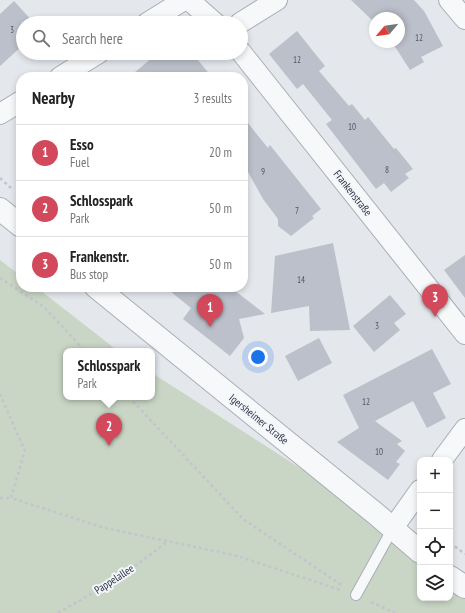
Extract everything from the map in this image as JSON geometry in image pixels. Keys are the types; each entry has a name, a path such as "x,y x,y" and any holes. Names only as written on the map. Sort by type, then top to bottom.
{"street":[{"path":"158,16 184,0"},
{"path":"189,0 207,16"},
{"path":"248,18 277,0"},
{"path":"449,0 465,19"},
{"path":"68,72 88,60"},
{"name":"Frankenstraße","path":"247,60 465,334"},
{"path":"0,114 16,104"},
{"path":"0,209 16,222"},
{"name":"Igersheimer Straße","path":"102,292 417,549"},
{"path":"444,457 465,429"},
{"path":"392,528 418,493"},
{"path":"453,580 465,587"},
{"path":"453,581 465,593"}],"lane":[{"path":"356,595 392,528"}],"path":[{"path":"0,178 16,192"},
{"path":"0,278 16,289"},
{"path":"21,292 44,307 82,348"},
{"path":"0,394 25,451 11,498"},
{"path":"131,400 243,519 356,595"},
{"path":"0,498 11,498 105,528 234,555 356,595 395,613"},
{"name":"Pappelallee","path":"58,613 119,578 168,541"},
{"path":"453,545 465,554"}],"green space":[{"path":"0,260 16,272 16,292 42,292 114,348 63,348 63,400 155,400 155,375 386,523 417,549 417,601 453,601 453,581 465,593 465,613 0,613"}],"building":[{"path":"351,0 414,0 424,11 443,46 421,57 424,62 410,70 396,48 405,48 405,12 369,12 369,17"},
{"path":"14,1 28,16 16,16 16,51 0,66 0,14"},
{"path":"297,31 325,66 319,71 349,106 352,104 365,120 368,117 394,149 396,148 413,169 405,174 409,178 391,192 384,183 376,189 326,124 332,120 303,84 297,89 269,54"},
{"path":"150,60 198,60 208,72 135,72"},
{"path":"248,123 268,148 270,145 321,209 312,216 314,218 291,236 278,226 278,219 263,199 248,172"},
{"path":"333,243 350,330 310,331 309,306 271,313 275,256"},
{"path":"465,255 465,298 444,270"},
{"path":"171,292 236,292 265,314 239,319 244,338 230,356 183,319 191,308"},
{"path":"390,295 406,314 394,323 400,330 374,352 353,326"},
{"path":"319,338 332,363 298,381 285,356"},
{"path":"432,349 451,384 433,393 446,418 427,428 413,401 375,421 402,441 397,444 405,451 396,462 400,464 388,480 337,442 359,428 343,395"}],"place":[{"name":"Frankenstr.","path":"435,317"},
{"name":"Esso","path":"210,327"},
{"name":"Schlosspark","path":"109,446"}]}
